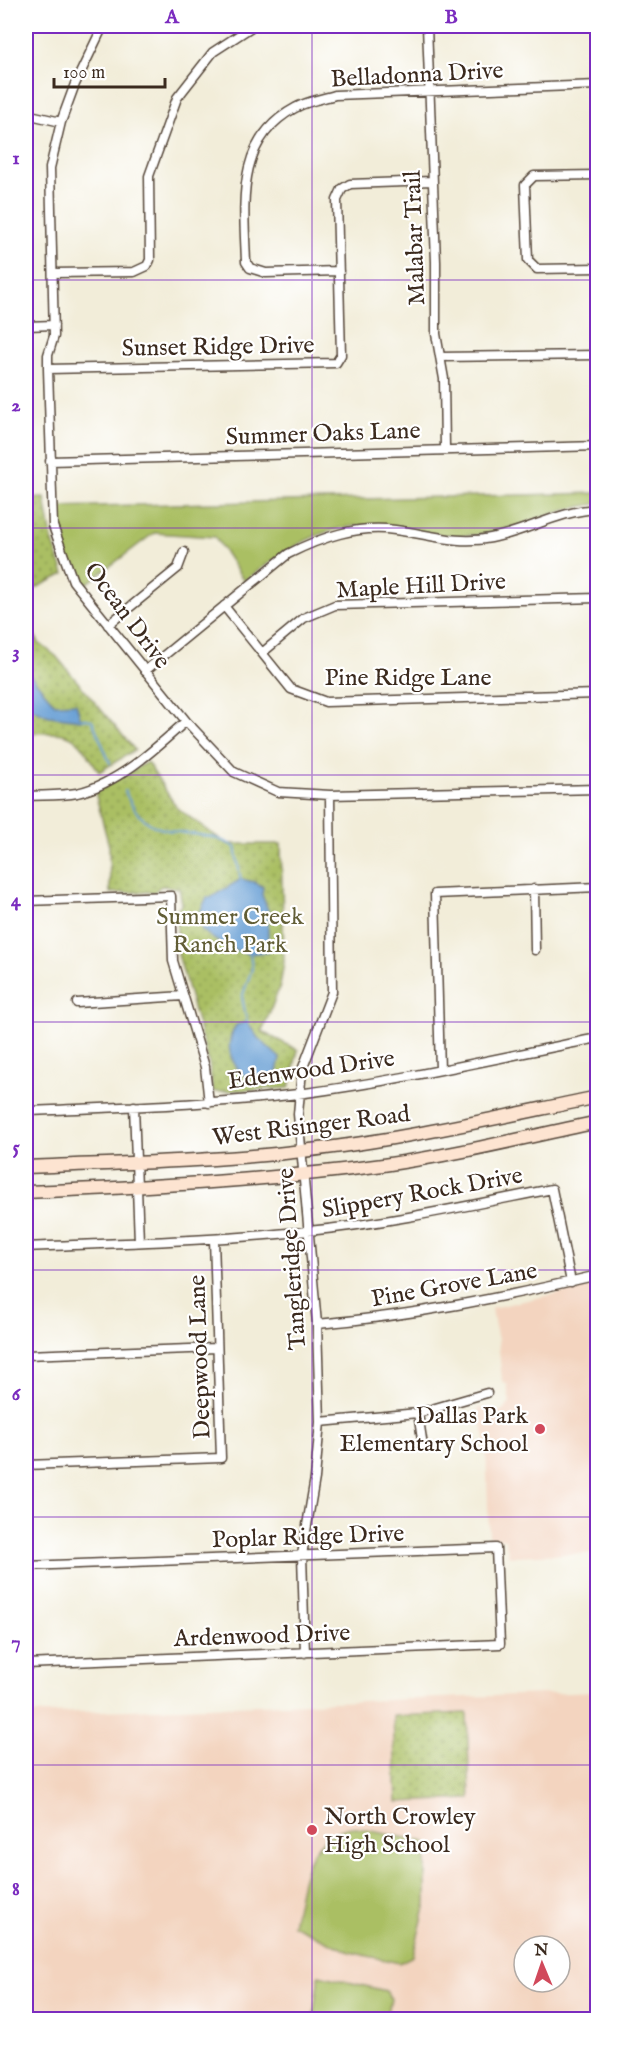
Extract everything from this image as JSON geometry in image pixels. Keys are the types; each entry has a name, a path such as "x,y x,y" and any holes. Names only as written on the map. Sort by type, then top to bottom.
{"main road":[{"name":"West Risinger Road","path":"26,1167 205,1160 302,1151 391,1139 597,1097"},
{"name":"West Risinger Road","path":"26,1192 137,1188 305,1175 386,1164 597,1122"}],"street":[{"name":"Ocean Drive","path":"102,26 75,84 61,123 50,168 54,325 48,369 53,526 61,554 73,581 186,721 234,772 278,792 330,795 597,789"},
{"path":"53,273 134,272 147,266 150,261 149,176 177,98 213,52 254,26"},
{"name":"Malabar Trail","path":"427,26 436,262 435,334 444,379 445,448"},
{"name":"Belladonna Drive","path":"339,271 266,273 250,268 246,262 243,191 250,156 271,126 295,108 335,94 597,85"},
{"path":"26,114 61,123"},
{"path":"597,175 534,176 525,185 528,260 537,269 597,268"},
{"name":"Sunset Ridge Drive","path":"48,369 336,363 342,355 338,200 342,189 350,184 432,181"},
{"path":"26,326 54,325"},
{"path":"440,357 597,355"},
{"name":"Summer Oaks Lane","path":"50,461 445,448 597,446"},
{"path":"145,671 288,554 340,532 394,530 445,540 471,541 493,538 560,514 597,509"},
{"path":"108,625 178,568 184,552"},
{"name":"Maple Hill Drive","path":"261,653 304,618 336,605 597,598"},
{"name":"Pine Ridge Lane","path":"224,606 291,689 326,702 597,694"},
{"path":"26,796 78,793 107,780 140,761 186,721"},
{"name":"Tangleridge Drive","path":"305,1653 302,1555 315,1478 320,1422 317,1324 299,1094 305,1062 332,992 330,795"},
{"path":"440,1070 435,894 597,887"},
{"path":"534,889 535,950"},
{"path":"26,901 171,896 173,961 205,1067 209,1103"},
{"path":"77,1002 183,996"},
{"name":"Edenwood Drive","path":"26,1110 209,1103 299,1094 440,1070 597,1038"},
{"path":"134,1106 139,1242"},
{"name":"Slippery Rock Drive","path":"26,1247 214,1239 310,1231 394,1220 552,1189 571,1281"},
{"name":"Deepwood Lane","path":"26,1465 221,1458 214,1239"},
{"name":"Pine Grove Lane","path":"317,1324 364,1320 528,1292 597,1275"},
{"path":"26,1355 217,1348"},
{"path":"320,1422 418,1413 487,1393"},
{"path":"418,1413 423,1446"},
{"name":"Poplar Ridge Drive","path":"26,1566 496,1548 500,1644"},
{"name":"Ardenwood Drive","path":"26,1664 500,1644"}],"shaded area":[{"name":"Dallas Park Elementary School","path":"597,1285 597,1553 509,1556 505,1539 489,1537 486,1444 478,1407 495,1414 504,1410 510,1403 507,1384 502,1381 498,1340 491,1308"},
{"name":"North Crowley High School","path":"597,1692 597,2019 26,2019 26,1714"}],"green space":[{"path":"598,493 597,504 582,506 483,534 455,536 370,526 352,526 335,530 302,542 244,581 215,537 154,533 85,585 81,583 67,557 56,507"},
{"path":"45,498 52,539 64,574 26,593 26,499"},
{"path":"26,621 39,643 56,656 135,750 99,772 84,748 71,737 54,733 26,733"},
{"name":"Summer Creek Ranch Park","path":"147,762 177,808 227,844 281,844 284,962 280,986 262,1032 298,1050 289,1088 213,1092 209,1064 178,954 176,911 182,904 179,888 161,886 154,892 110,893 109,846 95,792"},
{"path":"467,1713 470,1799 397,1802 393,1716"},
{"path":"352,1827 426,1842 426,1904 413,1956 399,1963 350,1952 293,1925 303,1879 314,1851 323,1840 336,1832"},
{"path":"319,1975 386,1991 391,1999 387,2019 313,2019"}],"water":[{"path":"26,670 55,704 76,703 81,720 49,716 26,706"},
{"path":"241,879 263,887 262,895 268,910 268,953 249,954 236,951 218,942 202,930 199,914 207,897 210,898"},
{"path":"247,1022 258,1038 280,1058 277,1072 272,1078 243,1075 231,1057 229,1045 236,1025"}],"waterway":[{"path":"79,718 92,720 110,763"},
{"path":"125,791 135,809 146,821 159,828 204,836 235,847 241,881"},
{"path":"247,1022 242,997 252,969 250,952"}],"place":[{"name":"Dallas Park Elementary School","path":"540,1429"},
{"name":"North Crowley High School","path":"312,1830"}]}
